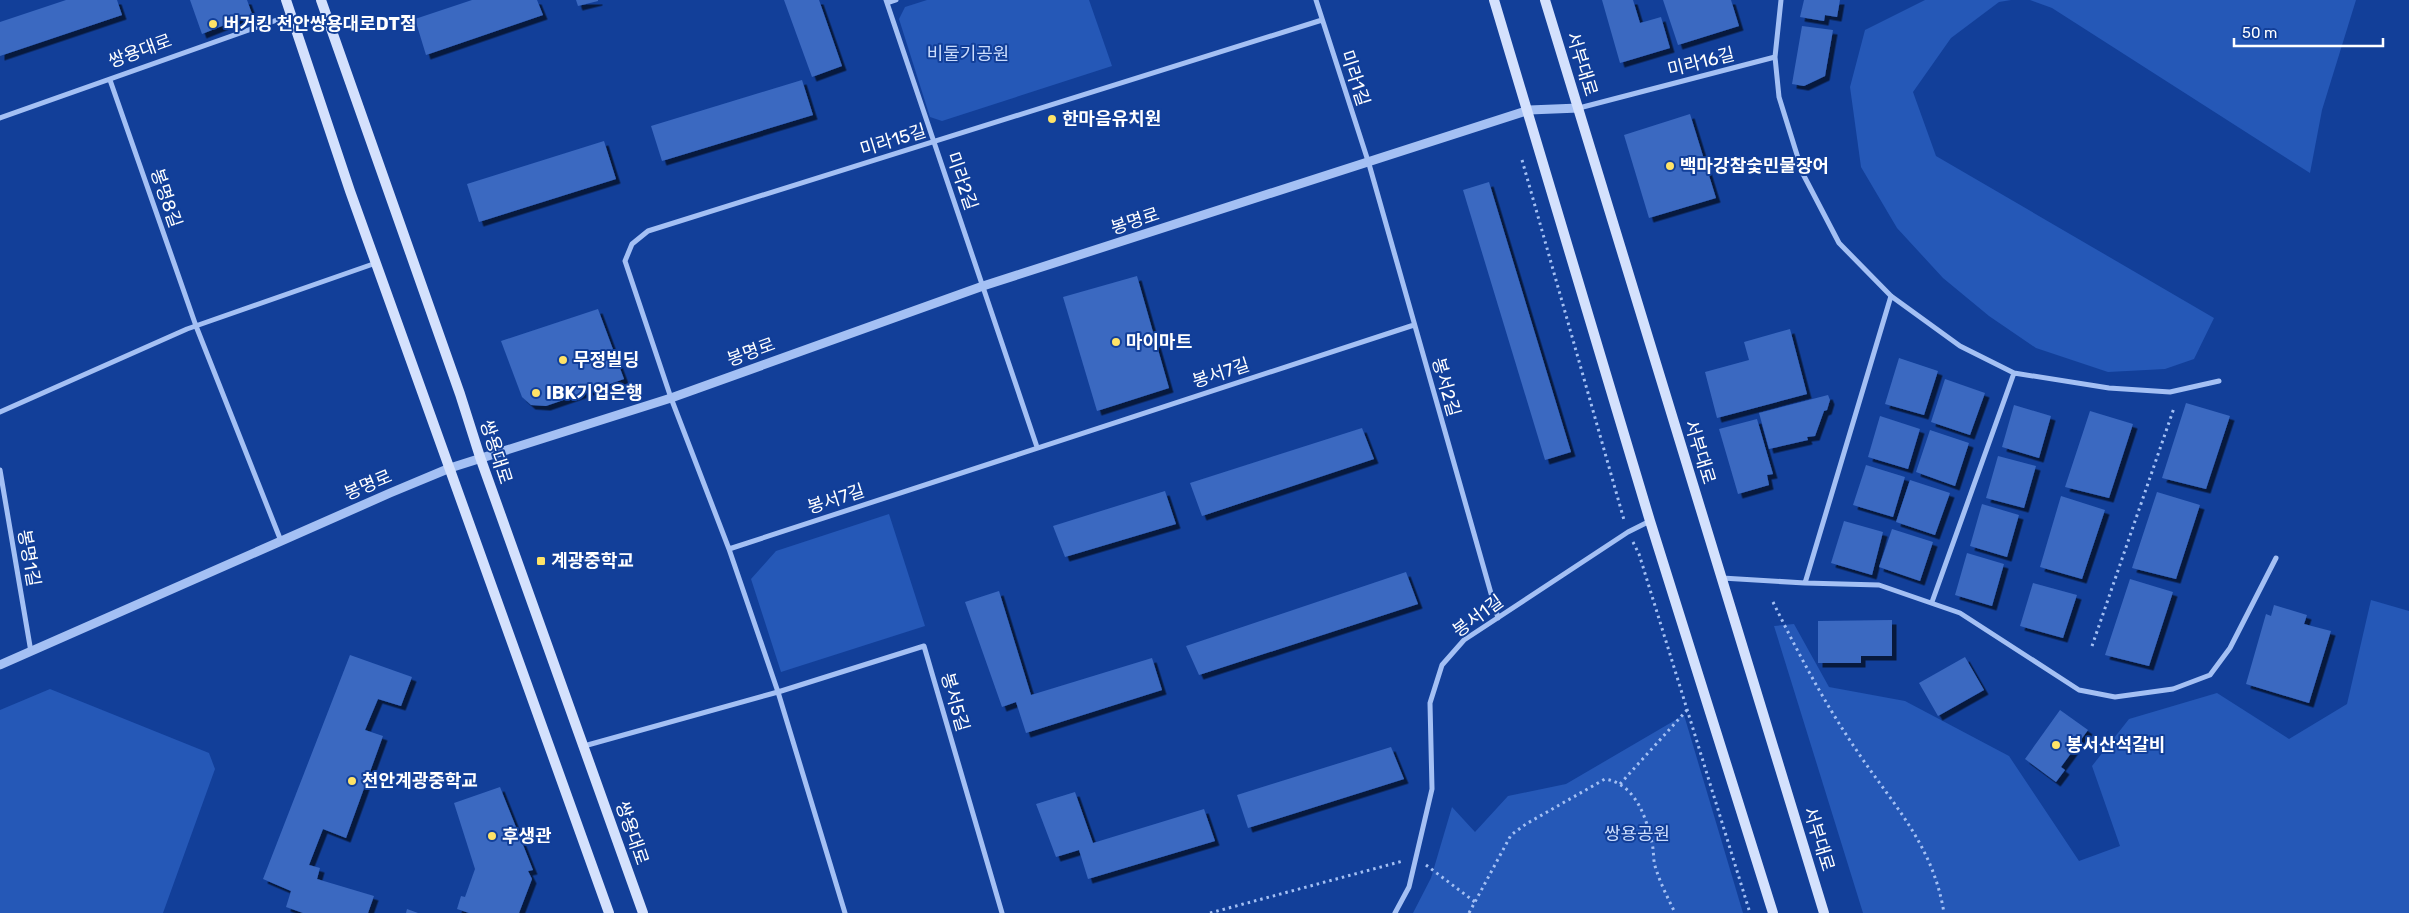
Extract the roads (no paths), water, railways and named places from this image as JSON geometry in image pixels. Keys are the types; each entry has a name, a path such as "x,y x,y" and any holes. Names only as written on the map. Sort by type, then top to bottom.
{"main road":[{"path":"286,0 376,263 609,913"},
{"name":"쌍용대로","path":"321,0 457,385 480,457 643,913"},
{"path":"1494,0 1529,110 1650,521 1773,913"},
{"name":"서부대로","path":"1545,0 1824,913"}],"street":[{"path":"887,1 896,0"},
{"name":"미라1길","path":"1316,0 1369,164"},
{"path":"1781,0 1775,57 1779,97 1803,174 1839,243 1890,296 1960,346 2014,373 2109,388 2170,392 2219,381"},
{"name":"미라2길","path":"887,1 983,286"},
{"name":"쌍용대로","path":"0,118 291,15"},
{"name":"미라15길","path":"671,398 625,261 632,244 648,231 1322,20"},
{"name":"미라16길","path":"1579,108 1775,57"},
{"name":"봉명8길","path":"110,80 196,326 281,541"},
{"name":"봉명로","path":"0,665 281,541 450,468 480,457 671,398 983,286 1369,164 1529,110 1579,108"},
{"name":"봉서2길","path":"1369,164 1498,618"},
{"path":"0,412 196,326 376,263"},
{"path":"983,286 1037,447"},
{"path":"1805,583 1890,296"},
{"name":"봉서7길","path":"729,549 1414,325"},
{"path":"1932,602 2014,373"},
{"path":"671,398 729,549 778,692 846,913"},
{"name":"봉명1길","path":"0,470 31,652"},
{"name":"봉서1길","path":"1395,913 1409,886 1432,789 1430,703 1442,665 1464,640 1628,532 1650,521"},
{"path":"1721,578 1880,585 1960,613 2079,690 2115,697 2173,689 2210,675 2230,648 2276,558"},
{"name":"봉서5길","path":"584,746 778,692 924,646 1002,913"}],"place":[{"name":"버거킹 천안쌍용대로DT점","path":"213,24"},
{"name":"한마음유치원","path":"1052,119"},
{"name":"백마강참숯민물장어","path":"1670,166"},
{"name":"마이마트","path":"1116,342"},
{"name":"무정빌딩","path":"563,360"},
{"name":"IBK기업은행","path":"536,393"},
{"name":"계광중학교","path":"541,561"},
{"name":"봉서산석갈비","path":"2056,745"},
{"name":"천안계광중학교","path":"352,781"},
{"name":"후생관","path":"492,836"}],"park label":[{"name":"비둘기공원","path":"968,54"},
{"name":"쌍용공원","path":"1637,834"}]}
